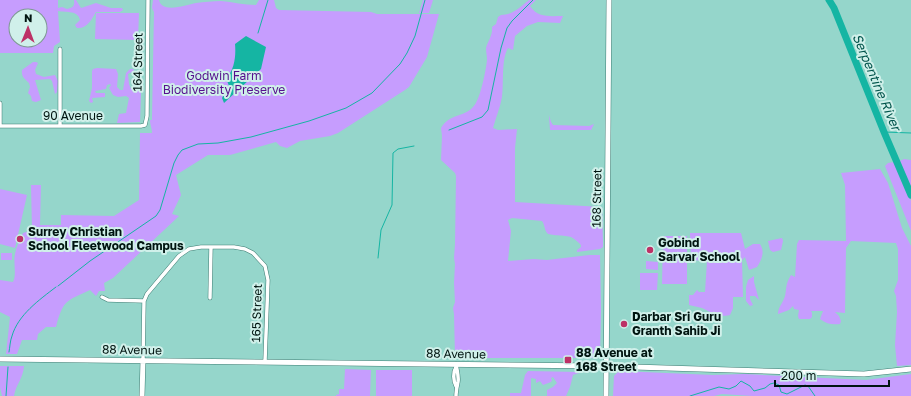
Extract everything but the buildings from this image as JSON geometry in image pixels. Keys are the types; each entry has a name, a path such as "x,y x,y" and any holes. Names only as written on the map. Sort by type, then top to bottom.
{"main road":[{"name":"168 Street","path":"606,396 609,0"},
{"name":"88 Avenue","path":"0,359 265,361 457,367 607,366 864,374 911,369"},
{"path":"142,396 143,360"}],"street":[{"name":"164 Street","path":"145,125 147,116 148,0"},
{"path":"60,50 60,126"},
{"path":"0,103 0,126"},
{"name":"90 Avenue","path":"0,126 145,125"},
{"path":"143,360 144,301 150,290 179,256 186,251 197,247 211,247 210,298"},
{"name":"165 Street","path":"211,247 245,249 253,253 265,266 268,280 265,361"},
{"path":"102,297 108,300 144,301"},
{"path":"456,396 456,386 458,382 457,367"}],"green space":[{"path":"0,0 58,0 58,8 62,7 67,9 73,6 74,0 76,0 81,8 96,3 111,8 122,8 123,10 120,12 96,12 91,20 81,28 77,28 75,25 80,20 75,13 58,11 60,42 54,46 53,53 0,53"},
{"name":"Godwin Farm Biodiversity Preserve","path":"153,0 159,0 161,4 169,8 218,1 256,5 259,0 274,0 276,8 279,10 371,12 377,14 439,14 427,57 409,87 338,133 330,136 300,141 287,148 280,146 276,142 230,155 208,155 176,175 181,195 172,214 179,216 113,278 104,283 105,291 99,291 96,296 90,290 71,299 61,311 56,327 46,327 38,334 37,340 22,340 17,354 6,354 10,317 0,312 0,280 13,282 15,276 15,257 17,246 23,233 32,230 31,185 41,185 40,225 61,225 61,215 114,216 139,200 140,133 152,133 150,120 152,120"},
{"path":"423,0 433,0 429,13 419,13"},
{"path":"529,0 536,0 530,6 537,13 544,16 563,16 560,23 538,22 527,26 515,36 513,50 508,48 504,59 502,97 493,128 498,130 517,129 515,148 515,202 602,207 603,247 600,249 577,252 577,250 581,247 578,242 571,237 548,234 542,221 512,218 508,220 511,231 508,261 534,259 547,260 600,255 600,355 598,358 457,358 455,357 453,308 455,302 454,258 456,176 455,173 441,160 441,128 448,120 465,113 476,104 487,60 486,48 491,35 492,27 496,24 498,17 513,12"},
{"path":"96,13 139,13 138,40 95,39"},
{"path":"33,62 38,63 35,70 36,74 44,77 55,75 58,81 57,92 55,94 52,81 50,79 35,80 41,100 36,102 32,101 31,96 28,93 30,87 29,83 22,74 22,70"},
{"path":"93,69 116,69 118,74 117,87 120,90 123,90 126,73 130,69 133,69 134,71 128,74 129,84 131,89 138,88 141,91 140,122 117,123 119,114 126,113 129,98 126,96 118,97 113,95 109,88 111,85 110,84 107,85 106,89 95,91 96,93 105,93 105,97 92,98 93,102 91,103 89,101 92,88 92,71"},
{"path":"549,115 553,125 589,126 594,124 591,130 550,130"},
{"path":"904,159 911,160 911,190 900,161"},
{"path":"894,162 902,177 911,201 911,231 885,166 888,163"},
{"path":"880,169 888,183 902,228 911,246 911,365 897,366 895,345 897,312 896,296 894,291 898,280 898,249 896,243 851,241 846,248 845,313 835,312 839,316 841,321 840,324 830,324 820,319 823,311 811,311 812,317 810,319 799,319 799,310 794,309 793,306 789,310 778,314 785,296 789,278 791,275 795,277 797,244 799,240 846,241 845,185 841,173"},
{"path":"0,189 27,195 15,248 0,244"},
{"path":"690,233 741,233 745,249 753,244 760,244 762,247 762,256 757,267 749,270 745,257 742,260 743,297 733,297 733,308 730,315 718,315 702,308 689,305 689,295 693,295 697,290 699,292 705,292 707,261 691,260"},
{"path":"663,236 687,236 687,284 662,284"},
{"path":"782,238 783,241 781,250 773,252 770,250 768,241"},
{"path":"1,253 12,253 12,260 1,260"},
{"path":"646,261 658,262 658,270 646,269"},
{"path":"640,273 658,273 657,290 640,290"},
{"path":"754,276 754,282 759,300 755,296 750,296 753,305 750,306 746,301 746,287 748,280"},
{"path":"0,366 24,366 14,396 2,396 0,387"},
{"path":"345,369 371,370 370,396 336,396 339,394 339,389 344,389"},
{"path":"376,370 412,370 412,396 376,396"},
{"path":"528,371 579,373 573,375 566,396 547,396 547,390 557,383 553,377 551,378 551,382 543,385 540,381 536,383 536,379 531,378 531,396 510,396 510,393 521,393 525,375"},
{"path":"619,371 713,375 744,374 866,380 911,374 911,396 752,396 722,394 714,396 613,396 614,376"}],"shaded area":[{"path":"246,36 266,47 261,69 224,103 222,98 229,86 226,78 233,66 235,44"}],"waterway":[{"path":"258,33 268,0"},
{"path":"58,286 90,261 156,216 160,210 174,163 182,150 198,144 218,143 251,137 309,121 346,108 372,93 400,64 407,53 415,36 425,0"},
{"path":"449,130 482,117 488,110 501,48 507,28 533,0"},
{"name":"Serpentine River","path":"829,0 834,8 911,195"},
{"path":"884,132 911,133"},
{"path":"378,258 381,230 392,205 393,153 398,149 414,146"},
{"path":"9,352 11,338 19,321 30,308 56,287"},
{"path":"6,396 8,367"},
{"path":"690,396 719,387 729,389 736,386 741,381 750,386 754,391 765,388 774,383 779,385 781,392 787,394 805,385 808,386 815,396"}],"place":[{"name":"Surrey Christian School Fleetwood Campus","path":"20,239"},
{"name":"Gobind Sarvar School","path":"650,250"},
{"name":"Darbar Sri Guru Granth Sahib Ji","path":"624,324"},
{"name":"88 Avenue at 168 Street","path":"568,360"}]}
